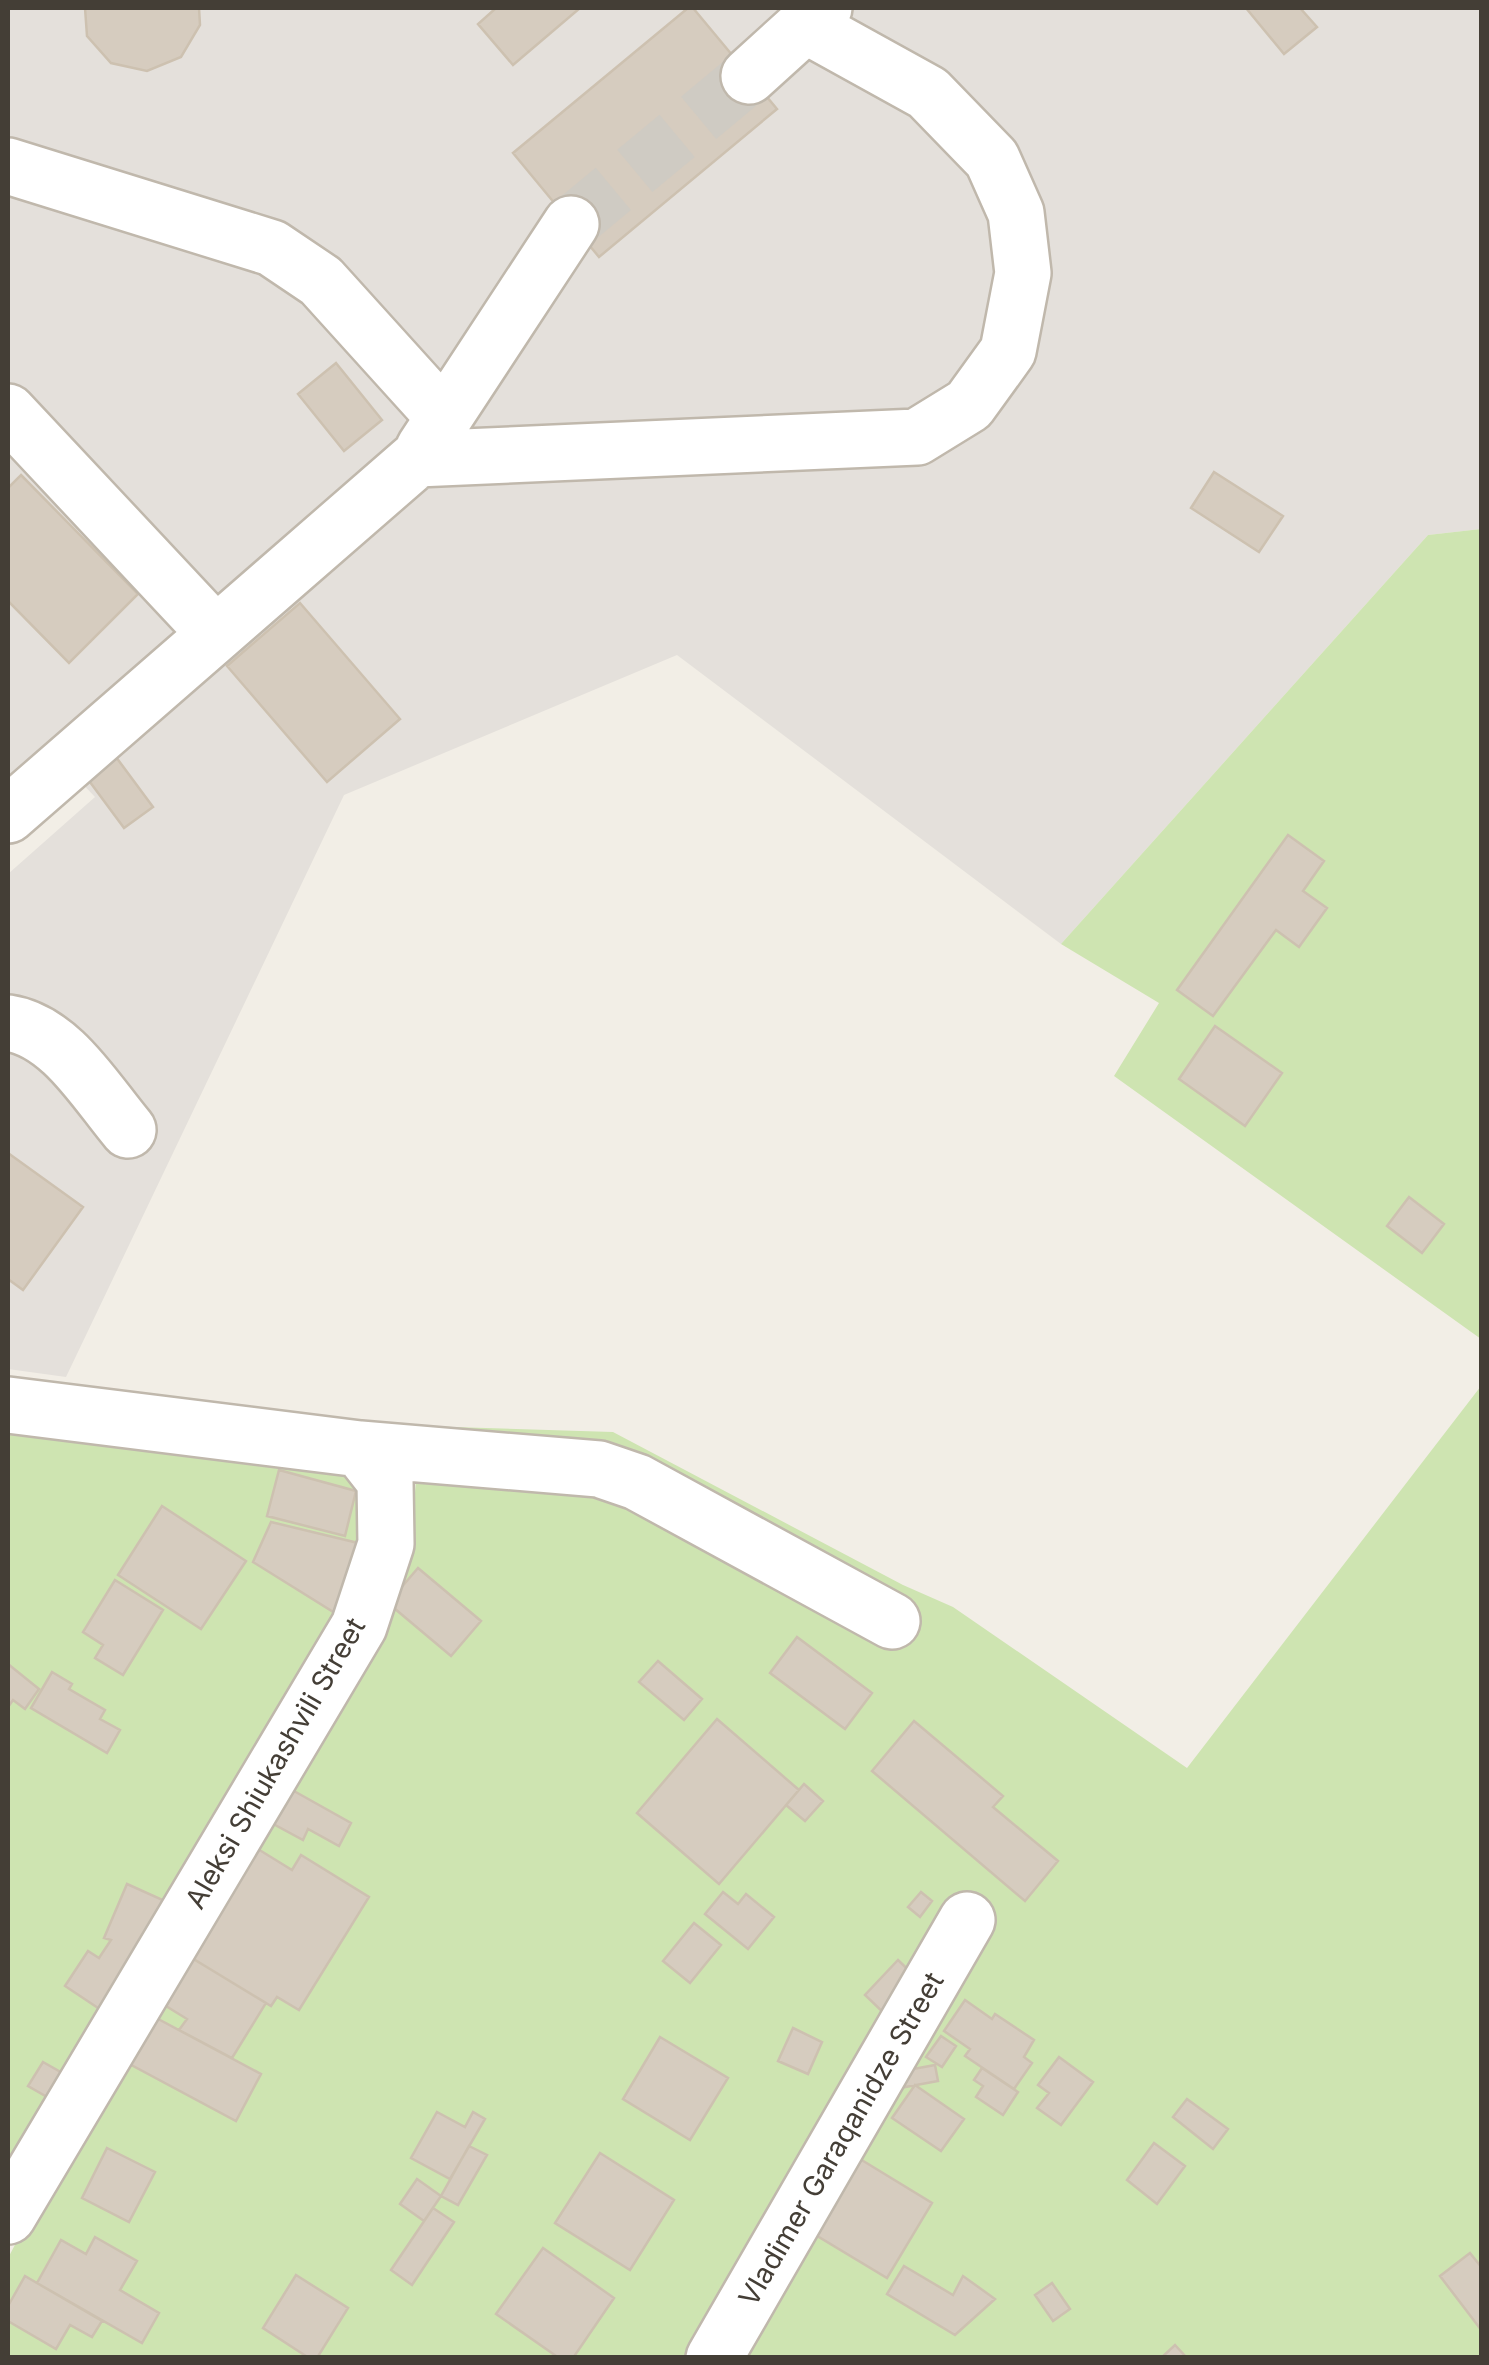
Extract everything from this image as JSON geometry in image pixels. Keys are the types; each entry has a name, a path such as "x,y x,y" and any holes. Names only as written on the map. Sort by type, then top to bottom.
{"street":[{"path":"430,438 917,437 969,405 1008,351 1023,273 1016,213 992,159 928,93 814,16 749,76"},
{"path":"8,166 272,248 321,280 430,438"},
{"path":"8,815 216,634 430,438 571,224"},
{"path":"8,412 216,634"},
{"path":"8,1023 26,1026 58,1046 128,1130"},
{"path":"8,1405 360,1448 598,1469 637,1482 892,1621"},
{"name":"Aleksi Shiukashvili Street","path":"8,2216 359,1626 386,1544 385,1481 360,1448"},
{"name":"Vladimer Garaqanidze Street","path":"714,2358 967,1920"}],"shaded area":[{"path":"8,8 1481,8 1481,529 1428,535 1061,944 677,655 344,795 66,1377 8,1369 8,874 95,797 52,752 8,791"}],"green space":[{"path":"1481,529 1481,1339 1114,1076 1159,1003 1061,944 1428,535"},
{"path":"1481,1386 1481,2357 8,2358 8,2258 103,2079 386,1598 414,1503 421,1426 613,1432 903,1585 953,1607 1187,1768"},
{"path":"8,1423 348,1466 364,1485 363,1584 8,2174"}],"building":[{"path":"85,8 199,8 200,25 181,57 147,71 111,63 87,36"},
{"path":"496,8 580,8 513,65 478,24"},
{"path":"688,8 693,8 777,109 599,257 513,153"},
{"path":"1246,8 1300,8 1317,27 1284,54"},
{"path":"336,363 382,420 344,451 298,394"},
{"path":"1214,472 1283,516 1259,552 1191,508"},
{"path":"21,475 138,594 69,663 8,601 8,488"},
{"path":"300,603 400,719 327,782 227,666"},
{"path":"116,757 153,807 124,828 87,778"},
{"path":"1288,835 1324,861 1303,891 1327,908 1299,947 1276,930 1213,1016 1177,990"},
{"path":"1215,1026 1282,1073 1245,1126 1179,1079"},
{"path":"8,1153 83,1207 23,1290 8,1279"},
{"path":"1409,1197 1444,1224 1422,1253 1387,1226"},
{"path":"279,1470 356,1491 345,1536 267,1516"},
{"path":"162,1506 246,1561 201,1629 118,1575"},
{"path":"271,1522 358,1543 335,1613 253,1562"},
{"path":"418,1568 481,1621 451,1656 388,1603"},
{"path":"115,1580 163,1610 123,1675 95,1658 103,1645 83,1632"},
{"path":"797,1637 872,1693 845,1729 770,1673"},
{"path":"658,1661 702,1699 684,1720 639,1682"},
{"path":"8,1664 39,1689 25,1709 13,1700 8,1707"},
{"path":"52,1672 72,1684 69,1689 105,1710 100,1719 120,1730 107,1753 31,1708"},
{"path":"717,1719 799,1790 719,1884 637,1813"},
{"path":"914,1721 1003,1796 993,1807 1058,1861 1025,1901 872,1771"},
{"path":"804,1784 823,1801 805,1821 786,1805"},
{"path":"285,1786 351,1823 339,1846 308,1829 303,1840 266,1820"},
{"path":"253,1846 292,1870 301,1855 369,1897 299,2010 277,1997 271,2006 187,1955"},
{"path":"127,1884 165,1901 104,2012 65,1986 88,1951 99,1958 111,1940 104,1938"},
{"path":"723,1892 738,1904 746,1894 774,1917 748,1949 705,1914"},
{"path":"921,1892 932,1901 920,1917 908,1907"},
{"path":"694,1923 721,1945 690,1983 663,1961"},
{"path":"187,1955 266,2003 232,2058 179,2030 187,2019 158,2001"},
{"path":"898,1960 922,1983 889,2018 865,1995"},
{"path":"965,2000 1034,2040 1024,2057 1032,2063 1014,2089 965,2056 970,2049 944,2031"},
{"path":"147,2013 261,2074 236,2121 122,2060"},
{"path":"793,2028 822,2042 808,2074 778,2061"},
{"path":"941,2036 956,2046 942,2067 926,2057"},
{"path":"660,2037 728,2078 690,2140 623,2099"},
{"path":"1059,2057 1093,2082 1061,2125 1037,2108 1049,2093 1038,2085"},
{"path":"43,2062 64,2074 49,2098 28,2086"},
{"path":"935,2065 938,2081 900,2088 897,2072"},
{"path":"982,2068 1018,2092 1003,2115 976,2097 983,2086 974,2080"},
{"path":"915,2085 964,2119 941,2151 892,2118"},
{"path":"1187,2099 1228,2129 1213,2149 1173,2117"},
{"path":"437,2112 465,2127 473,2112 485,2119 450,2179 411,2158"},
{"path":"1154,2143 1185,2166 1157,2204 1127,2180"},
{"path":"469,2146 487,2155 458,2205 441,2196"},
{"path":"107,2148 155,2172 129,2222 82,2198"},
{"path":"600,2153 674,2200 630,2270 555,2223"},
{"path":"860,2159 932,2203 887,2278 814,2234"},
{"path":"417,2179 441,2196 424,2221 400,2204"},
{"path":"433,2208 454,2222 412,2285 391,2270"},
{"path":"95,2237 137,2261 120,2290 159,2313 142,2343 37,2283 61,2240 86,2254"},
{"path":"543,2248 614,2298 573,2358 559,2358 496,2314"},
{"path":"1470,2253 1482,2268 1482,2331 1440,2276"},
{"path":"904,2266 953,2295 963,2276 995,2299 955,2335 887,2294"},
{"path":"296,2275 348,2308 317,2358 309,2358 263,2328"},
{"path":"25,2276 102,2321 92,2337 70,2325 56,2349 8,2321 8,2306"},
{"path":"1052,2283 1070,2309 1053,2321 1035,2295"},
{"path":"1175,2345 1187,2358 1161,2358"}],"tunnel":[{"path":"571,224 749,76"}]}
